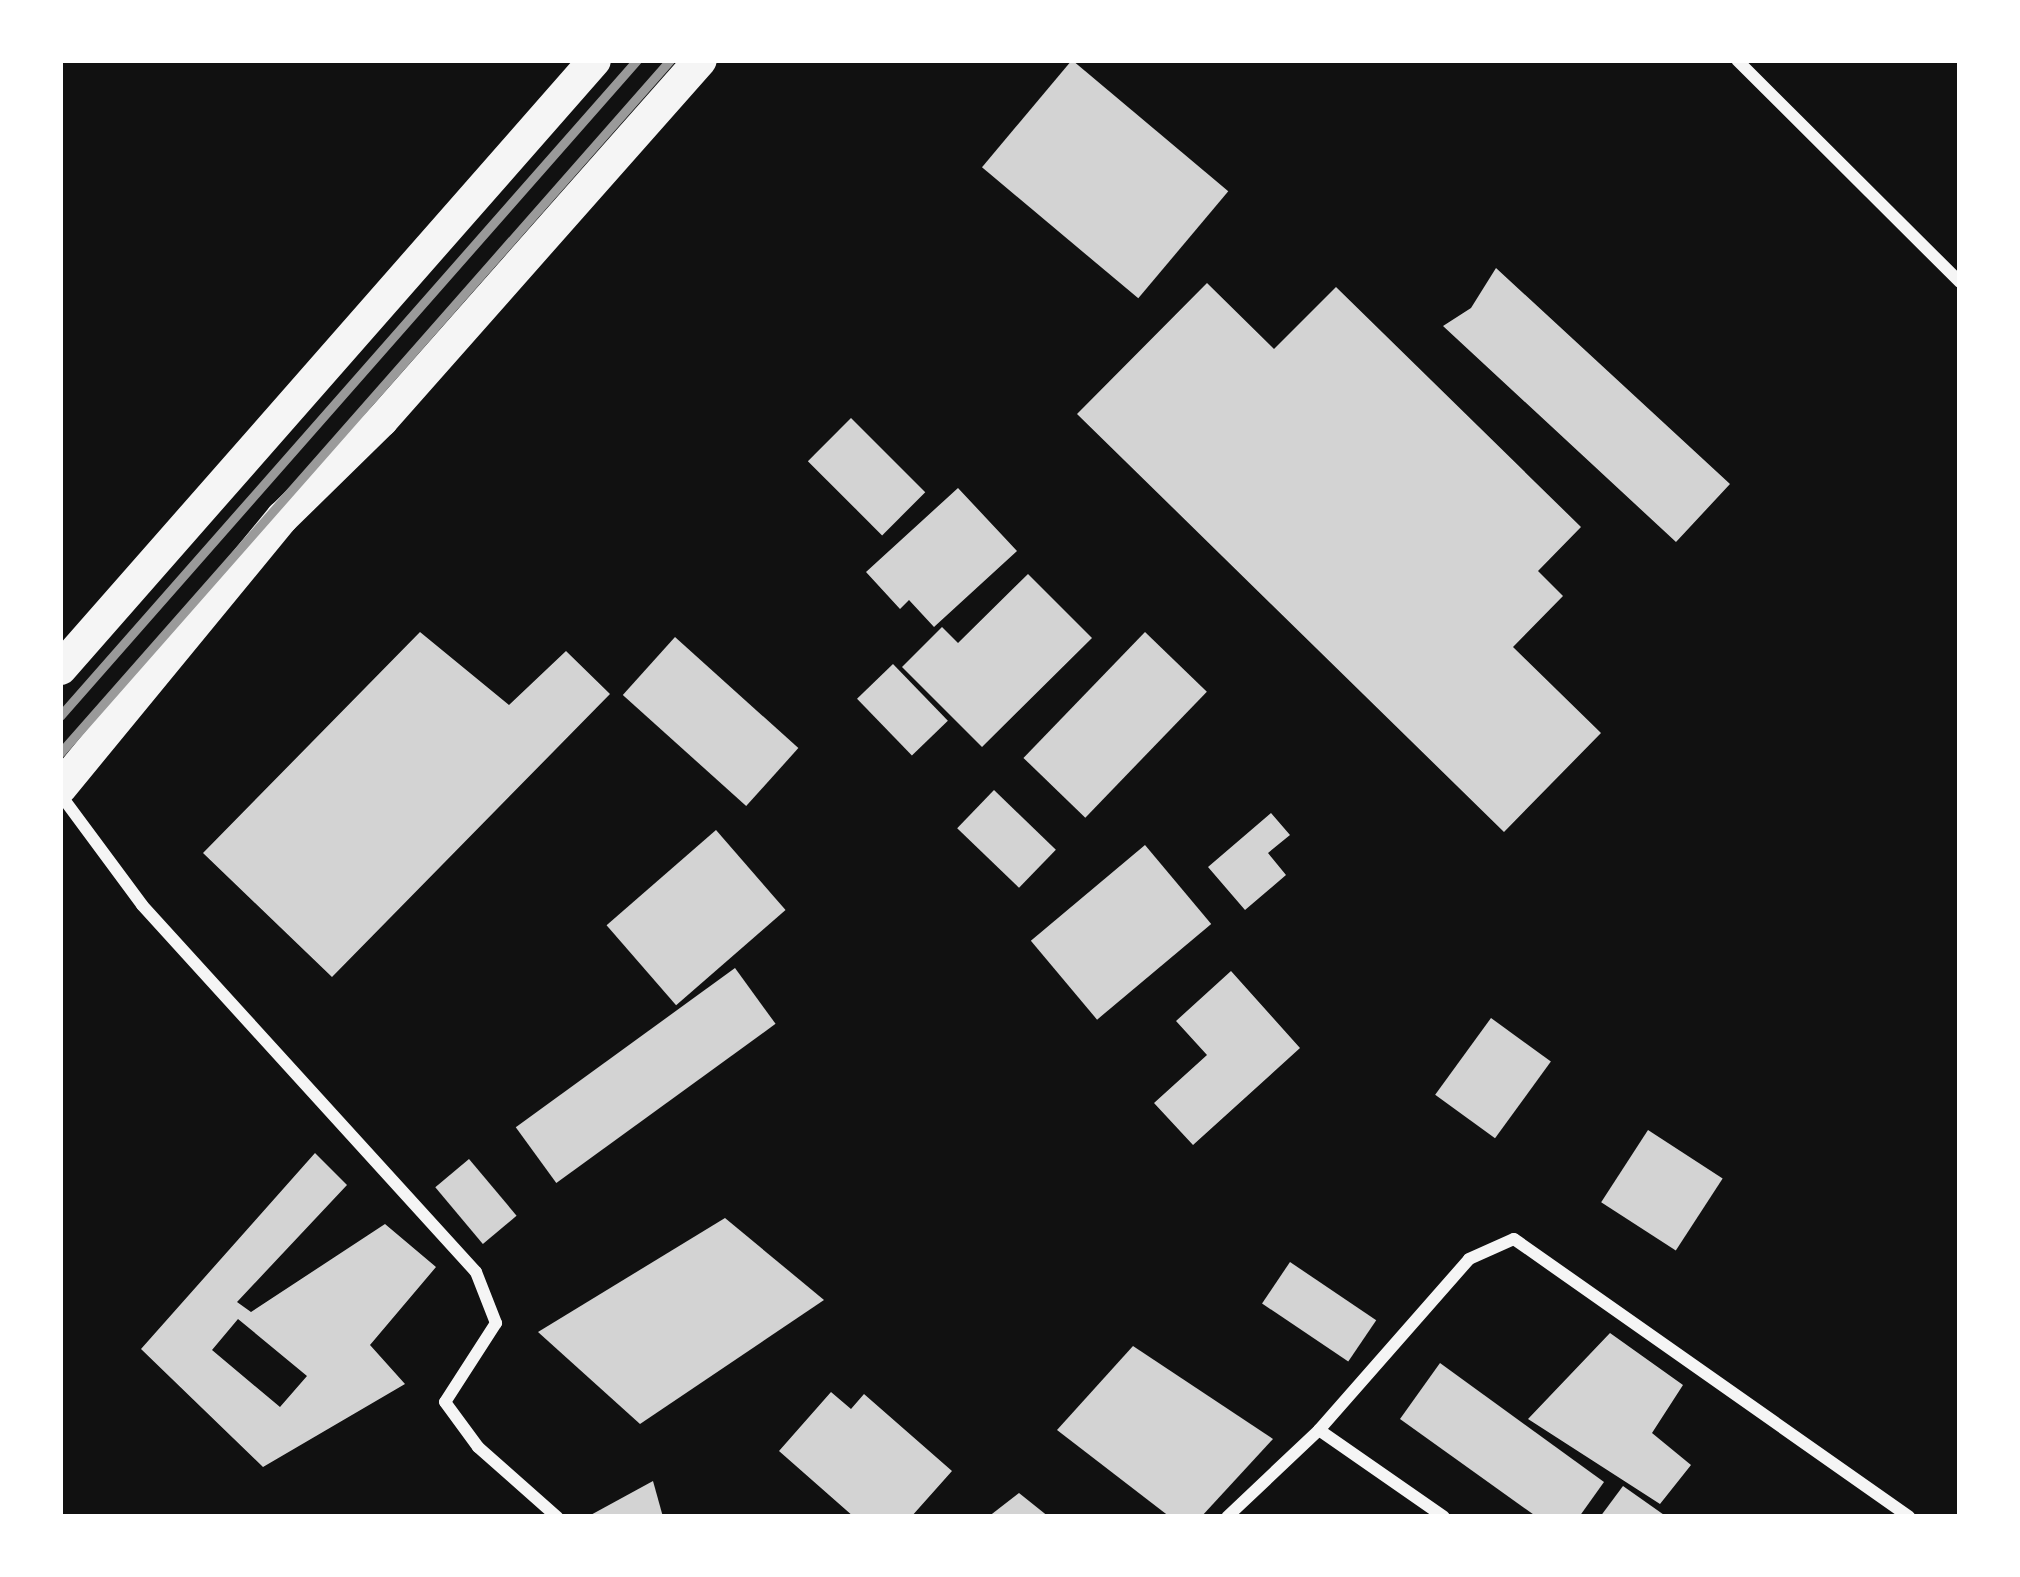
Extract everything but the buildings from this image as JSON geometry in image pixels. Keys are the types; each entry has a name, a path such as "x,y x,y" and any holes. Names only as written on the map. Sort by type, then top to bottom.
{"highway":[{"path":"60,668 594,60"},
{"path":"60,791 282,517 381,420 700,60"}],"street":[{"path":"1737,60 1960,282"},
{"path":"60,791 142,905 476,1272 496,1323 445,1402 478,1447 556,1517"},
{"path":"1227,1517 1319,1430 1469,1259 1514,1239 1909,1517"},
{"path":"1319,1430 1444,1517"}],"railway":[{"path":"60,716 637,60"},
{"path":"60,753 670,60"}]}
